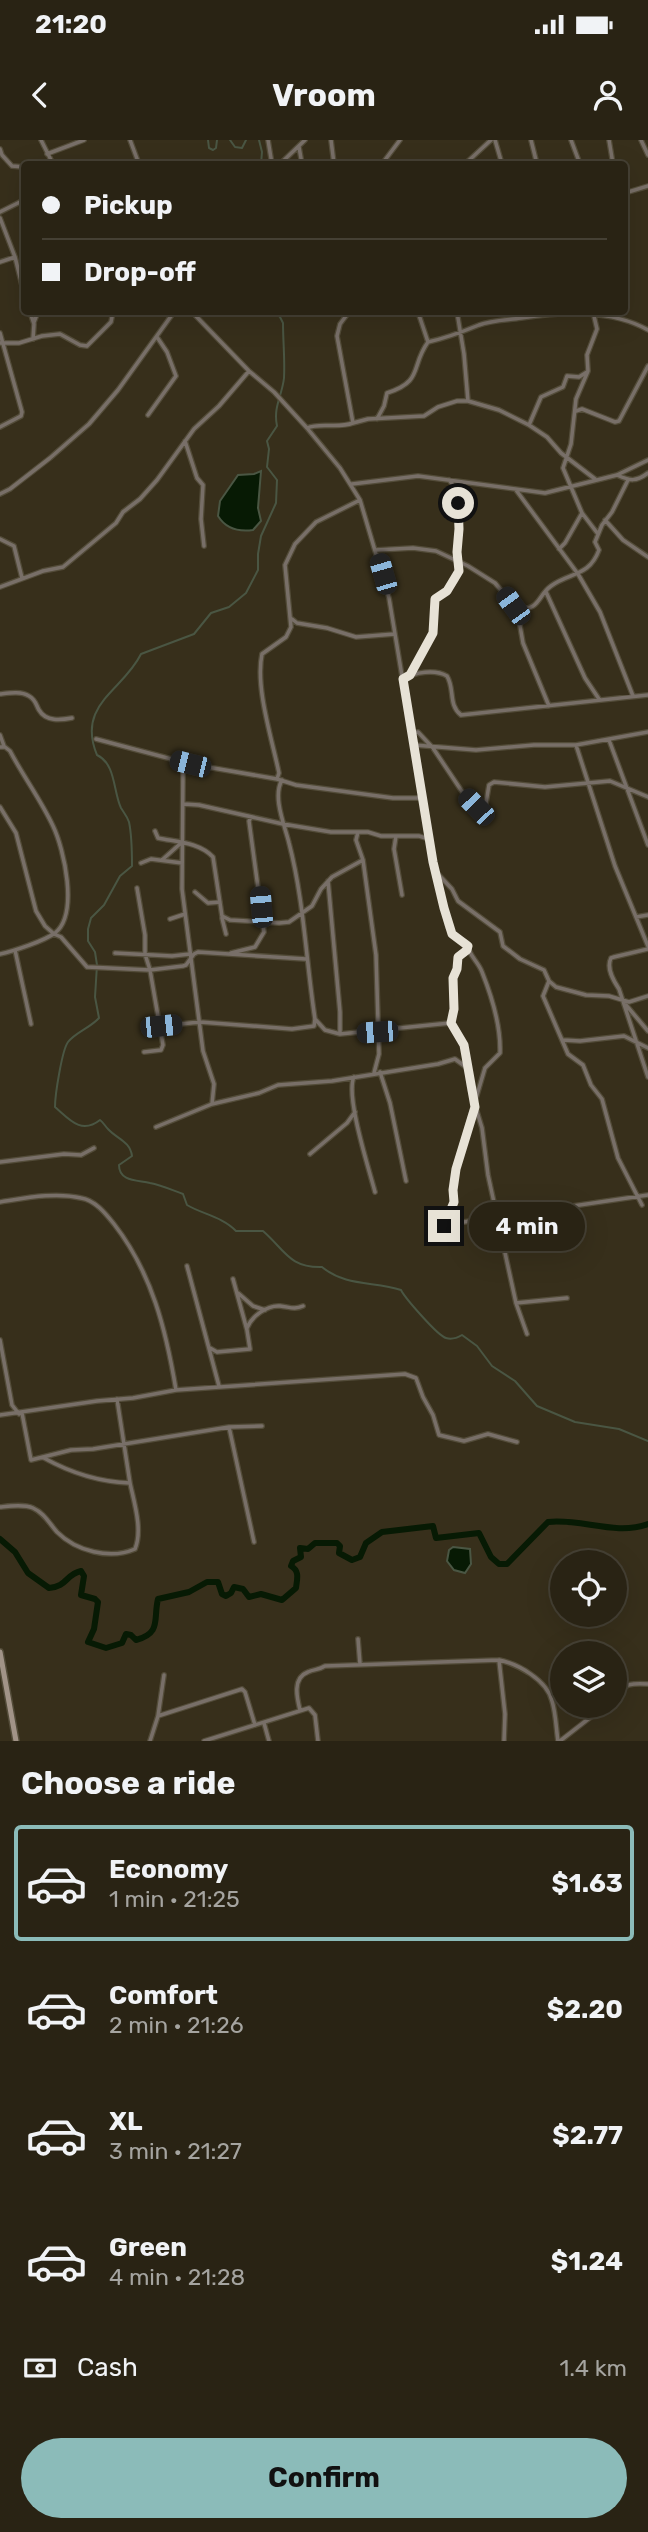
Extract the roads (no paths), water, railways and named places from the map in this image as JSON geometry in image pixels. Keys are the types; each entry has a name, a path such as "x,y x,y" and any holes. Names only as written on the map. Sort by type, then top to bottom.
{"main road":[{"path":"0,1652 16,1741"}],"street":[{"path":"41,140 51,161"},
{"path":"47,154 84,140"},
{"path":"130,140 138,161"},
{"path":"268,140 272,161"},
{"path":"283,161 305,140"},
{"path":"331,140 334,161"},
{"path":"384,161 400,140"},
{"path":"469,161 493,140 501,161"},
{"path":"531,140 536,161"},
{"path":"571,140 579,161"},
{"path":"608,140 612,161"},
{"path":"641,140 648,155"},
{"path":"299,147 301,161"},
{"path":"0,149 12,166 21,167"},
{"path":"628,192 648,186"},
{"path":"0,212 21,202"},
{"path":"0,218 21,281"},
{"path":"0,262 15,257"},
{"path":"31,315 34,324"},
{"path":"33,339 37,315"},
{"path":"2,343 19,343 60,334 87,346 111,322 112,315"},
{"path":"0,494 40,466 89,424 118,390 172,315"},
{"path":"195,315 249,371 274,392 352,484 376,550 389,598 429,839 450,931 467,943 467,950 482,971 495,1011 500,1041 500,1053 485,1068 456,1169 454,1202 444,1226"},
{"path":"347,315 340,324 337,336 353,423"},
{"path":"377,419 387,393 403,387 412,378 428,342 419,315"},
{"path":"458,315 468,401"},
{"path":"428,342 461,334 480,325 539,315"},
{"path":"594,315 597,329 587,355 587,371 576,398 570,446 563,468 582,513 598,534"},
{"path":"599,315 624,320 648,330"},
{"path":"0,332 22,412 21,416 0,427"},
{"path":"148,415 176,376 167,352 156,336"},
{"path":"576,411 582,409 615,422 619,421 648,366"},
{"path":"0,587 63,566 79,554 147,492 185,441 249,371"},
{"path":"528,425 543,395 563,387 567,376 579,377 587,371"},
{"path":"307,428 342,427 377,419 424,416 438,407 457,401 468,401 499,410 528,425 547,437 566,457 595,479"},
{"path":"185,441 202,485 201,519 204,546"},
{"path":"352,484 418,476 545,493 617,475 648,460"},
{"path":"617,475 628,480 647,476"},
{"path":"410,675 433,633 435,599 447,591 458,575 456,493 448,480"},
{"path":"517,610 534,606 550,586 590,566 598,555 599,549 595,542 598,534 628,480"},
{"path":"516,490 578,574 600,612 633,696"},
{"path":"161,1026 200,1022 306,1029 314,1026 302,913 295,868 283,824 279,773 264,706 260,666 262,654 286,637 291,627 285,565 290,551 316,522 360,500"},
{"path":"559,549 582,513"},
{"path":"605,520 623,540 648,557"},
{"path":"0,539 14,546 22,578"},
{"path":"376,550 422,549 442,553 495,583 517,610 523,643 549,706"},
{"path":"546,592 592,692 599,700"},
{"path":"292,619 297,623 356,637 395,634"},
{"path":"291,627 297,623"},
{"path":"403,679 410,675 441,672 451,683 453,706 461,715 648,695"},
{"path":"590,701 592,692"},
{"path":"0,694 24,694 37,703 44,716 62,720 72,718"},
{"path":"412,733 418,732 433,748 465,796 480,808 486,803 491,783 545,787 610,781 648,797"},
{"path":"414,746 475,750 576,745 648,733"},
{"path":"0,735 2,747 10,751 54,828 63,860 67,909 61,927 54,934 0,954"},
{"path":"96,739 131,746 190,764 296,785 393,798 423,797"},
{"path":"609,740 648,845"},
{"path":"576,745 615,866 648,948 614,957 609,961 612,978 624,1002 648,1077"},
{"path":"190,764 183,772 182,863 185,915 206,1064 214,1084 212,1104"},
{"path":"183,803 331,832 419,836 429,839"},
{"path":"0,808 16,833 36,911 54,934 61,937 87,967 150,970 186,965 190,955"},
{"path":"229,954 255,947 264,932 252,854 249,821 251,817"},
{"path":"155,831 158,838 204,849 213,856 226,934"},
{"path":"358,832 355,840 363,860 376,956 377,1073 390,1102 406,1181"},
{"path":"396,836 394,849 402,895"},
{"path":"162,860 182,842"},
{"path":"141,863 151,859 182,863"},
{"path":"222,916 230,919 289,922 312,906 328,881 363,860"},
{"path":"435,871 452,889 458,901 499,932 503,946 510,953 544,970 549,981 556,987 624,1002 648,996"},
{"path":"328,881 340,1034"},
{"path":"137,888 145,935 145,954 161,1026 163,1048 144,1052"},
{"path":"195,892 208,903 220,902"},
{"path":"170,919 185,915"},
{"path":"636,917 648,915"},
{"path":"15,950 31,1024"},
{"path":"467,950 458,957 453,978 454,1009 451,1023 464,1045 475,1107 482,1128 488,1175 516,1303 527,1334"},
{"path":"115,953 172,956 198,952 306,959"},
{"path":"549,981 543,996 568,1054 583,1065 591,1085 602,1100 618,1158 642,1205"},
{"path":"624,1002 647,1029"},
{"path":"315,1019 325,1030 340,1034 451,1023"},
{"path":"631,1023 647,1029"},
{"path":"563,1040 624,1037 648,1048"},
{"path":"156,1128 212,1104 259,1093 278,1085 354,1077 455,1059 467,1069"},
{"path":"354,1077 351,1083 355,1112 374,1192"},
{"path":"310,1154 347,1123 355,1112"},
{"path":"0,1162 64,1154 81,1155 94,1148"},
{"path":"450,1224 648,1195"},
{"path":"0,1202 42,1197 82,1198 91,1201 110,1219 136,1254 154,1295 168,1346 176,1390"},
{"path":"187,1266 219,1387"},
{"path":"210,1348 217,1352 250,1349 233,1279"},
{"path":"236,1292 253,1306 265,1310"},
{"path":"516,1303 567,1297"},
{"path":"247,1330 254,1316 265,1310 278,1306 294,1309 303,1306"},
{"path":"0,1340 12,1405 9,1414"},
{"path":"213,1360 217,1352"},
{"path":"0,1415 176,1390 412,1375 430,1408 439,1435 464,1441 488,1434 517,1443"},
{"path":"0,1507 27,1506 35,1509 62,1536 79,1547 112,1554 130,1551 137,1545 117,1399"},
{"path":"12,1405 20,1413 31,1460 71,1450 229,1427 262,1426"},
{"path":"229,1427 254,1542"},
{"path":"43,1458 79,1475 110,1482 130,1483"},
{"path":"358,1639 360,1664"},
{"path":"499,1660 505,1714 504,1741"},
{"path":"300,1710 296,1689 305,1672 326,1666 499,1660 519,1666 546,1690 552,1701 559,1741 590,1718"},
{"path":"150,1741 158,1716 164,1675"},
{"path":"627,1686 648,1684"},
{"path":"158,1716 242,1689 255,1725"},
{"path":"204,1741 300,1710 313,1710 317,1721 318,1741"},
{"path":"264,1722 269,1741"}],"waterway":[{"path":"208,140 209,148 213,150 217,140"},
{"path":"230,140 235,147 242,148 246,140"},
{"path":"259,140 261,161"},
{"path":"277,315 283,323 284,378 277,407 277,426 267,441 267,467 277,480 276,503 261,536 258,570 246,593 229,607 211,613 194,634 141,654 104,699 92,723 92,738 97,755 111,771 118,801 129,822 132,866 120,876 104,905 91,918 88,941 95,952 97,965 95,997 99,1018 68,1042 59,1073 55,1107 81,1126 100,1120 126,1144 132,1156 119,1165 122,1175 183,1194 187,1205 225,1222 236,1231 263,1231 288,1256 302,1264 322,1267 351,1281 401,1290 436,1331 448,1339 462,1335 477,1346 492,1366 515,1381 537,1406 575,1422 619,1429 648,1441"},
{"path":"0,1539 15,1552 28,1573 49,1588 81,1571 84,1576 81,1595 98,1602 94,1629 88,1642 106,1648 122,1643 126,1634 136,1640 150,1633 155,1624 158,1599 189,1592 207,1582 218,1582 222,1594 226,1596 234,1587 243,1589 249,1597 261,1594 282,1600 296,1588 297,1573 291,1566 293,1561 301,1557 300,1548 308,1549 315,1543 337,1543 340,1546 339,1553 352,1560 360,1557 366,1543 382,1532 433,1526 436,1538 479,1533 491,1557 499,1564 507,1564 548,1522 573,1522 611,1528 648,1524"}]}
